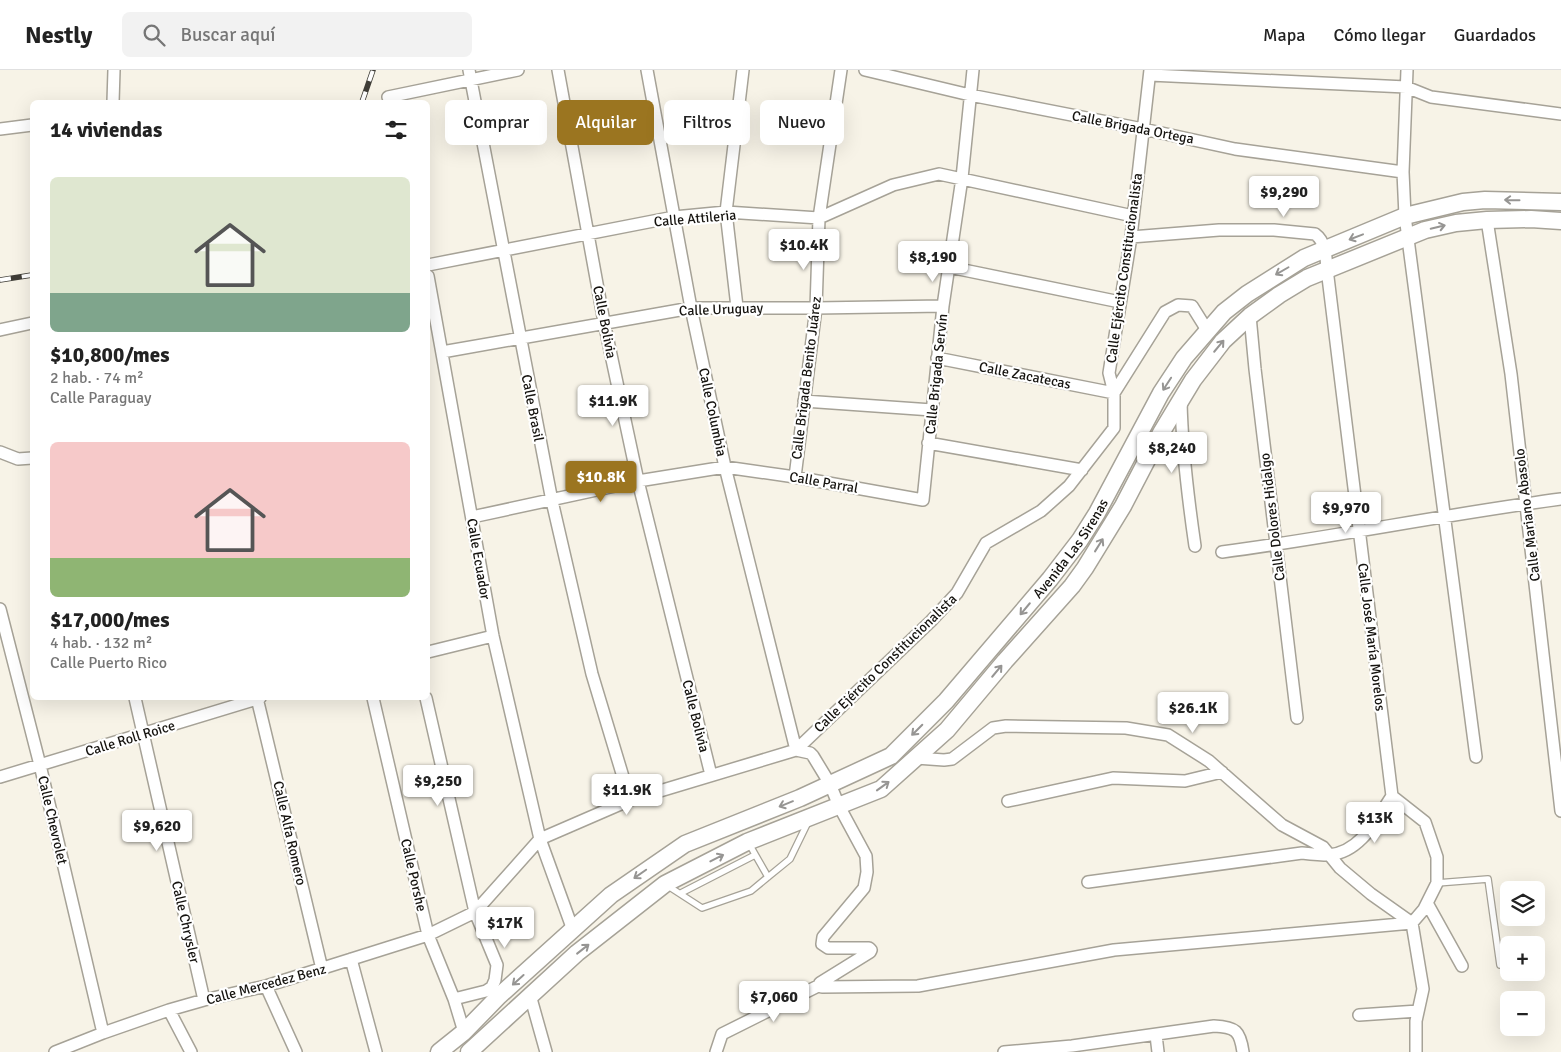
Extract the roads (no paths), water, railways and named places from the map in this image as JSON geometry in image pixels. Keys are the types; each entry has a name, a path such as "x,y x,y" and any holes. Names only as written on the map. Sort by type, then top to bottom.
{"main road":[{"name":"Avenida Las Sirenas","path":"439,1052 464,1032 496,992 573,930 611,895 685,844 800,798 891,756 946,701 1050,579 1080,540 1097,513 1161,393 1184,358 1224,312 1247,294 1304,258 1405,216 1463,202 1485,200 1561,202"},
{"name":"Avenida Las Sirenas","path":"469,1052 577,953 665,884 751,848 811,816 881,789 947,730 1081,574 1123,506 1181,399 1204,364 1223,341 1250,316 1307,278 1425,230 1456,223 1487,220 1531,219 1561,221"}],"street":[{"path":"113,100 114,70"},
{"path":"389,100 470,75 518,70"},
{"name":"Calle Bolivia","path":"558,70 604,322 638,481 711,775"},
{"name":"Calle Columbia","path":"647,70 691,308 725,468 796,750"},
{"path":"737,307 726,212 743,70"},
{"name":"Calle Brigada Benito Juárez","path":"795,477 816,308 819,218 842,70"},
{"name":"Calle Brigada Ortega","path":"865,70 970,95 1235,149 1403,172"},
{"name":"Calle Brigada Servín","path":"923,500 943,306 962,178 973,70"},
{"path":"1407,70 1403,172 1407,236 1476,757"},
{"path":"1150,72 1406,87 1431,97 1561,114"},
{"name":"Calle Ejército Constitucionalista","path":"796,750 931,621 957,593 986,543 1041,511 1069,486 1114,428 1114,393 1109,373 1131,237 1150,72"},
{"name":"Calle Brasil","path":"470,75 552,501 592,674 630,800"},
{"path":"0,129 30,125"},
{"name":"Calle Attileria","path":"430,265 503,252 674,217 726,212 819,218 893,185 939,174 1133,216"},
{"name":"Calle Mariano Abasolo","path":"1487,220 1511,374 1561,811"},
{"path":"1131,237 1219,230 1274,230 1315,234 1320,237 1325,249"},
{"name":"Calle José María Morelos","path":"1325,249 1392,796"},
{"path":"949,267 1120,302"},
{"name":"Calle Ecuador","path":"430,287 493,636 540,839 573,930"},
{"path":"1114,393 1165,312 1178,305 1192,306 1207,330"},
{"name":"Calle Uruguay","path":"442,352 691,308 943,306"},
{"name":"Calle Dolores Hidalgo","path":"1250,316 1297,718"},
{"path":"0,330 30,323"},
{"name":"Calle Zacatecas","path":"937,358 1114,393"},
{"path":"1181,399 1181,428 1195,546"},
{"path":"804,401 932,410"},
{"path":"928,443 1082,470"},
{"path":"0,452 18,459 30,458"},
{"name":"Calle Parral","path":"472,517 638,481 725,468 795,477 923,500"},
{"path":"1222,552 1276,545 1445,515 1561,498"},
{"name":"Calle Chevrolet","path":"0,609 40,765 102,1033"},
{"path":"430,652 493,636"},
{"name":"Calle Chrysler","path":"135,700 204,1000"},
{"name":"Calle Roll Roice","path":"0,777 252,700"},
{"name":"Calle Alfa Romero","path":"258,700 322,969"},
{"name":"Calle Porshe","path":"373,700 428,935 454,999 464,1032"},
{"path":"426,700 475,912 497,965 496,992 486,991 454,999"},
{"path":"916,758 952,759 992,728 1038,726 1126,728 1168,734 1209,761 1282,825 1323,847 1340,868 1371,894 1412,923"},
{"path":"475,912 540,839 630,800 796,750 810,752 830,784 866,856 867,872 864,888 823,937 822,944 828,948 869,948 871,950 820,983 820,985 722,1034 716,1051"},
{"path":"1008,801 1113,778 1186,781 1222,772"},
{"path":"1088,882 1302,853 1330,855 1347,850 1368,833 1392,796 1425,822 1437,857 1437,883 1427,903 1412,923 1422,989 1414,1041 1416,1052"},
{"path":"1427,903 1462,966"},
{"name":"Calle Mercedez Benz","path":"55,1052 102,1033 169,1010 266,986 428,935 475,912"},
{"path":"820,985 822,987 918,986 1114,950 1412,923"},
{"path":"352,959 376,1052"},
{"path":"266,986 296,1052"},
{"path":"530,995 546,1052"},
{"path":"169,1010 191,1052"},
{"path":"1359,1015 1418,1011"},
{"path":"1004,1052 1072,1049 1214,1026 1234,1030 1241,1037 1243,1052"},
{"path":"1156,1035 1158,1052"}],"lane":[{"path":"665,884 702,908 751,890 790,858 811,816"},
{"path":"681,893 751,848 768,877"},
{"path":"1437,883 1488,879 1500,965"}],"railway":[{"path":"363,100 373,70"},
{"path":"0,280 30,275"}]}
